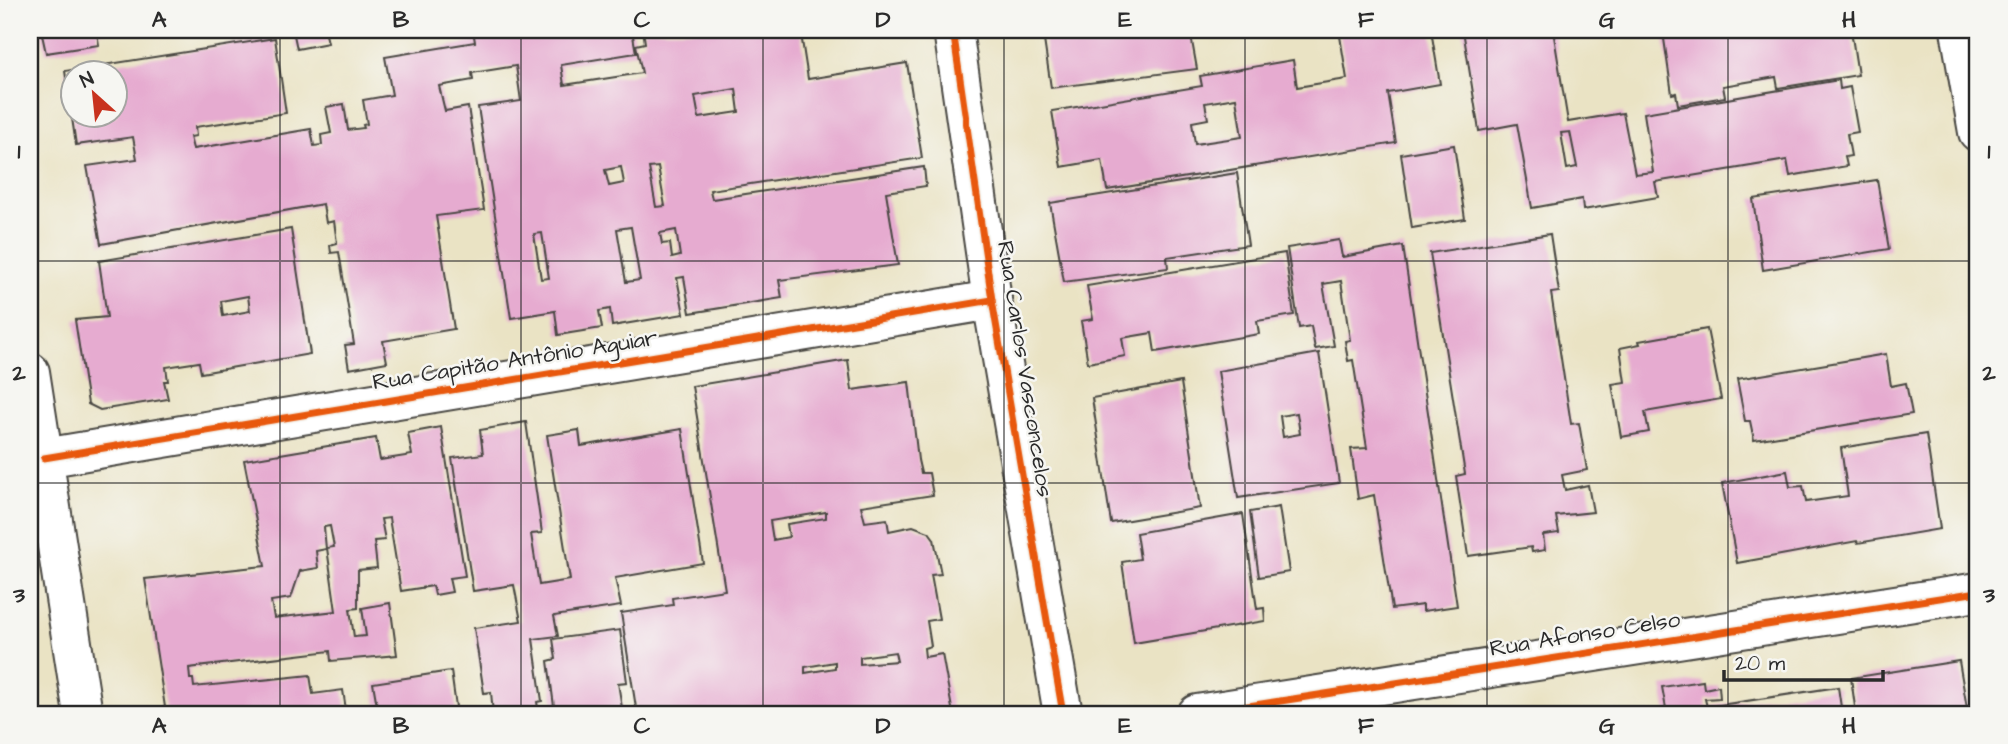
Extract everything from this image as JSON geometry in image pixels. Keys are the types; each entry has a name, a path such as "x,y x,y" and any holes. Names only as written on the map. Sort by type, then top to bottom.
{"street":[{"name":"Rua Carlos Vasconcelos","path":"953,30 992,300 1063,714"},
{"path":"1960,30 1978,132"},
{"name":"Rua Capitão Antônio Aguiar","path":"44,458 992,300"},
{"path":"30,372 83,714"},
{"name":"Rua Afonso Celso","path":"1197,714 1978,592"}],"building":[{"path":"41,30 111,31 97,33 99,45 46,53"},
{"path":"293,30 325,30 328,43 297,49"},
{"path":"473,30 512,30 513,35 548,30 632,30 636,53 561,65 564,85 642,73 636,45 645,43 643,30 819,30 801,34 808,79 907,63 922,158 710,190 712,199 924,167 926,186 886,192 898,265 779,280 782,298 690,313 684,277 677,278 684,314 612,326 610,309 599,311 602,328 558,335 555,311 511,318 478,107 521,101 516,66 472,73 473,80 439,86 445,111 468,107 484,210 436,216 454,329 383,341 387,362 349,369 345,345 354,344 339,252 331,253 330,245 337,243 334,221 326,223 323,204 101,244 87,166 137,159 133,137 76,145 74,130 130,130 130,61 275,38 286,113 195,127 196,136 190,137 193,149 311,129 314,146 322,145 321,135 331,133 326,107 344,104 348,130 364,128 363,125 367,124 363,100 392,95 385,57 475,42","holes":["736,89 739,112 699,118 695,96","621,167 624,183 609,186 605,170","658,167 665,206 656,207 649,168","631,227 640,280 626,282 617,229","676,230 680,256 672,258 670,243 662,244 660,233","542,233 549,278 541,279 534,234"]},
{"path":"1062,30 1190,30 1197,69 1051,88 1043,33"},
{"path":"1339,30 1431,30 1440,84 1388,93 1396,143 1107,190 1102,160 1061,167 1052,111 1202,86 1200,76 1293,60 1297,87 1347,79","holes":["1236,98 1242,137 1195,144 1192,122 1208,119 1205,103"]},
{"path":"1463,30 1553,30 1568,122 1623,113 1635,174 1653,172 1644,113 1839,80 1840,89 1850,87 1858,132 1847,134 1851,156 1845,157 1847,166 1790,176 1787,160 1655,182 1658,197 1583,210 1582,199 1532,208 1517,124 1479,131","holes":["1570,132 1577,167 1567,169 1561,133"]},
{"path":"1851,30 1858,75 1778,88 1776,77 1723,86 1725,97 1678,105 1676,93 1672,94 1663,32"},
{"path":"1454,145 1465,219 1412,228 1401,154"},
{"path":"1237,173 1248,245 1167,257 1168,268 1064,282 1050,203"},
{"path":"1877,180 1889,249 1763,270 1753,199"},
{"path":"291,229 310,354 201,373 199,362 166,367 168,381 164,381 168,399 100,410 88,404 75,320 107,317 99,261","holes":["248,296 250,311 223,316 221,301"]},
{"path":"1550,234 1559,292 1551,293 1571,424 1579,423 1587,470 1562,475 1565,490 1588,485 1593,512 1556,516 1559,533 1543,535 1545,550 1532,552 1531,547 1468,556 1456,476 1465,474 1430,253"},
{"path":"1339,240 1342,257 1403,246 1457,606 1423,611 1423,605 1392,609 1374,495 1358,499 1351,449 1367,448 1353,360 1348,361 1345,341 1350,340 1341,281 1323,284 1334,346 1315,349 1311,326 1299,328 1287,248"},
{"path":"1285,253 1294,315 1257,321 1259,334 1155,352 1152,333 1122,338 1125,356 1088,363 1081,321 1093,319 1087,286"},
{"path":"1707,329 1721,399 1645,412 1649,432 1621,437 1612,384 1625,382 1620,348 1640,344 1639,341"},
{"path":"1319,353 1339,483 1238,498 1218,371","holes":["1297,413 1300,434 1283,437 1280,416"]},
{"path":"1886,354 1891,386 1906,383 1912,414 1754,440 1750,421 1745,421 1737,379"},
{"path":"848,360 852,390 909,382 918,460 921,473 929,473 933,495 861,506 865,522 887,519 889,531 913,526 929,532 934,539 941,574 931,575 939,619 927,621 931,646 924,648 925,657 942,654 953,714 637,714 621,613 673,605 672,598 725,590 692,386","holes":["826,512 826,518 787,524 789,537 773,540 770,521","895,652 897,661 860,664 860,657","835,662 835,668 805,673 805,667"]},
{"path":"1181,382 1200,508 1111,523 1092,398"},
{"path":"526,422 542,533 531,534 539,585 570,580 547,435 579,430 581,446 682,429 703,563 615,578 621,606 554,616 558,636 533,639 542,701 537,702 539,714 493,714 491,692 484,693 474,628 521,621 514,585 473,591 452,458 483,454 480,430"},
{"path":"441,427 465,576 449,578 452,592 435,595 433,586 401,591 389,518 381,519 385,540 374,541 377,568 358,570 358,608 350,609 354,637 366,636 362,608 390,603 397,655 331,661 330,651 189,668 190,679 193,679 194,687 310,675 313,694 343,690 346,710 377,706 373,683 451,671 457,714 161,714 160,709 165,707 145,579 265,566 244,460 376,438 380,460 412,455 408,433","holes":["330,526 334,547 327,548 336,611 274,618 271,601 291,598 300,571 318,568 316,551 326,549 324,527"]},
{"path":"1926,434 1940,529 1737,563 1722,483 1787,471 1790,487 1803,486 1806,502 1848,496 1841,448"},
{"path":"1279,507 1289,572 1259,577 1250,512"},
{"path":"1243,514 1257,609 1264,608 1265,621 1134,643 1122,562 1140,559 1136,533"},
{"path":"620,630 627,682 618,683 623,714 555,714 548,661 556,659 553,639"},
{"path":"1959,661 1968,714 1856,714 1851,678"},
{"path":"1703,681 1704,689 1719,686 1720,698 1705,699 1707,707 1838,687 1842,714 1667,714 1662,687"}],"cycle path":[{"path":"953,30 992,300 1063,714"},
{"path":"44,458 992,300"},
{"path":"1197,714 1978,592"}]}
